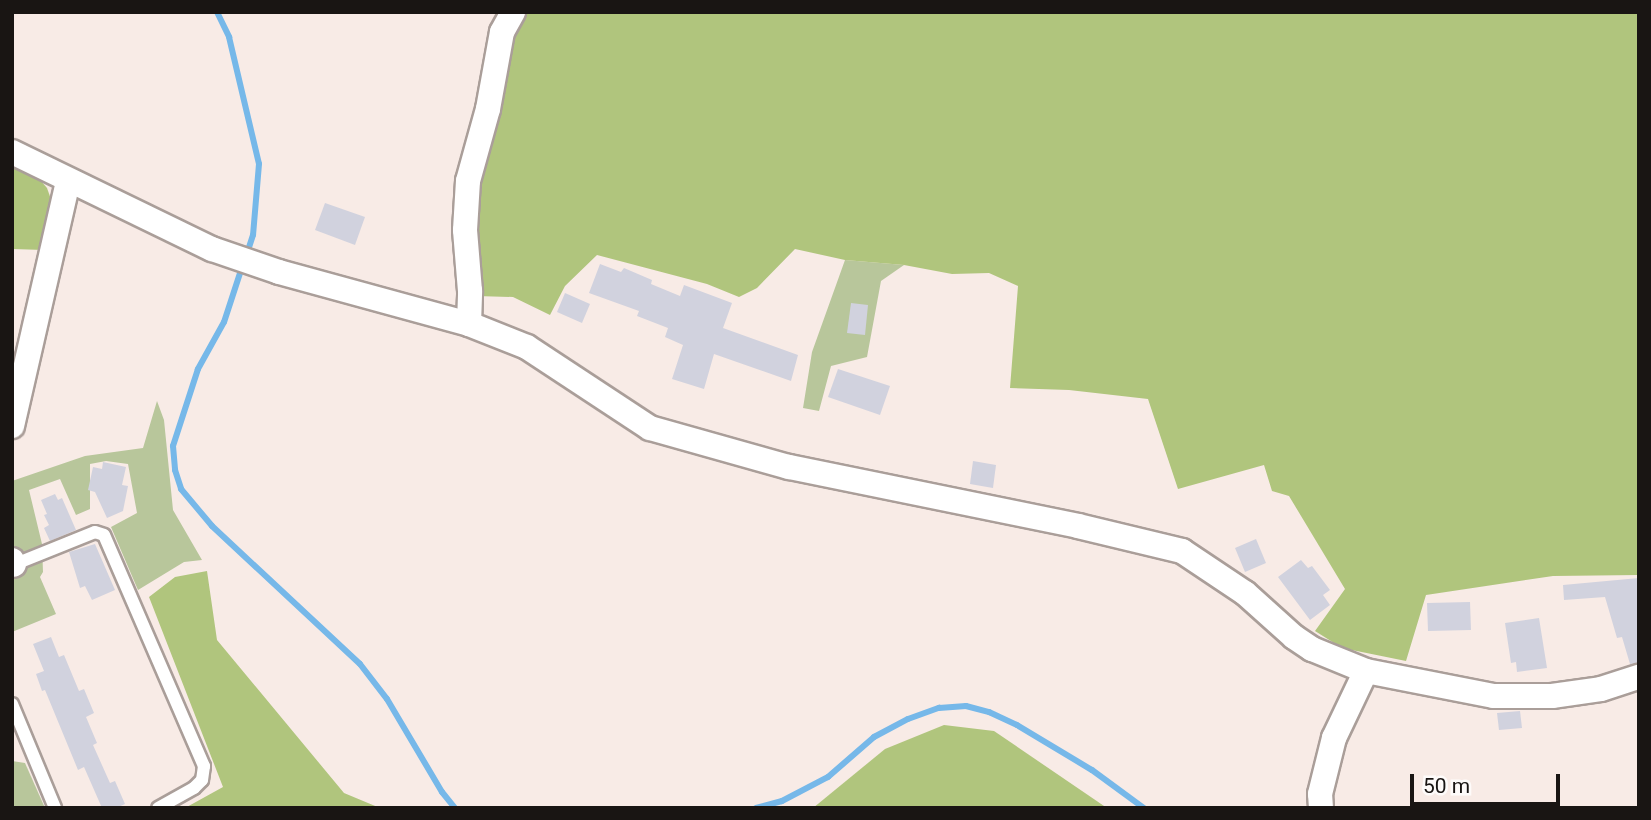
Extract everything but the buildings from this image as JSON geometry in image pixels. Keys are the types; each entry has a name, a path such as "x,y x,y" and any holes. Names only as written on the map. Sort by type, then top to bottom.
{"street":[{"path":"468,324 468,181 488,108 502,32 513,12"},
{"path":"12,152 68,181 222,252 468,324 527,347 650,428 789,467 1078,526 1182,551 1245,593 1294,637 1312,649 1366,671 1494,696 1552,696 1601,689 1639,677"},
{"path":"12,426 68,181"},
{"path":"1321,808 1320,794 1334,738 1366,671"}],"lane":[{"path":"13,563 95,532 104,535 204,766 202,780 194,788 158,808"},
{"path":"12,704 55,808"}],"green space":[{"path":"520,12 1639,12 1639,575 1553,576 1426,595 1406,661 1342,648 1315,631 1345,589 1289,496 1272,491 1264,465 1178,489 1148,399 1069,390 1010,388 1018,286 989,273 952,274 904,265 845,260 795,249 757,288 739,297 707,284 597,255 565,286 550,315 513,297 476,296 472,228 508,33"},
{"path":"12,163 35,174 47,188 53,205 44,250 12,249"},
{"path":"845,260 904,265 881,281 867,357 831,366 819,411 803,408 812,352"},
{"path":"157,401 164,420 173,510 202,560 184,562 138,590 111,527 137,513 128,464 106,461 90,464 90,509 76,515 60,479 29,490 42,544 43,572 40,577 56,614 12,632 12,481 85,456 143,448"},
{"path":"207,571 217,640 344,793 380,808 185,808 223,787 149,597 175,577"},
{"path":"944,725 994,731 1107,808 813,808 885,749"},
{"path":"12,761 25,763 45,808 12,808"}],"waterway":[{"path":"217,12 229,37 259,164 253,235 247,254"},
{"path":"243,264 224,322 198,369 173,446 175,470 181,489 212,526 360,664 387,699 442,792 455,808"},
{"path":"756,808 782,801 828,777 874,737 908,719 939,708 966,706 989,712 1017,725 1092,770 1144,808"}]}
